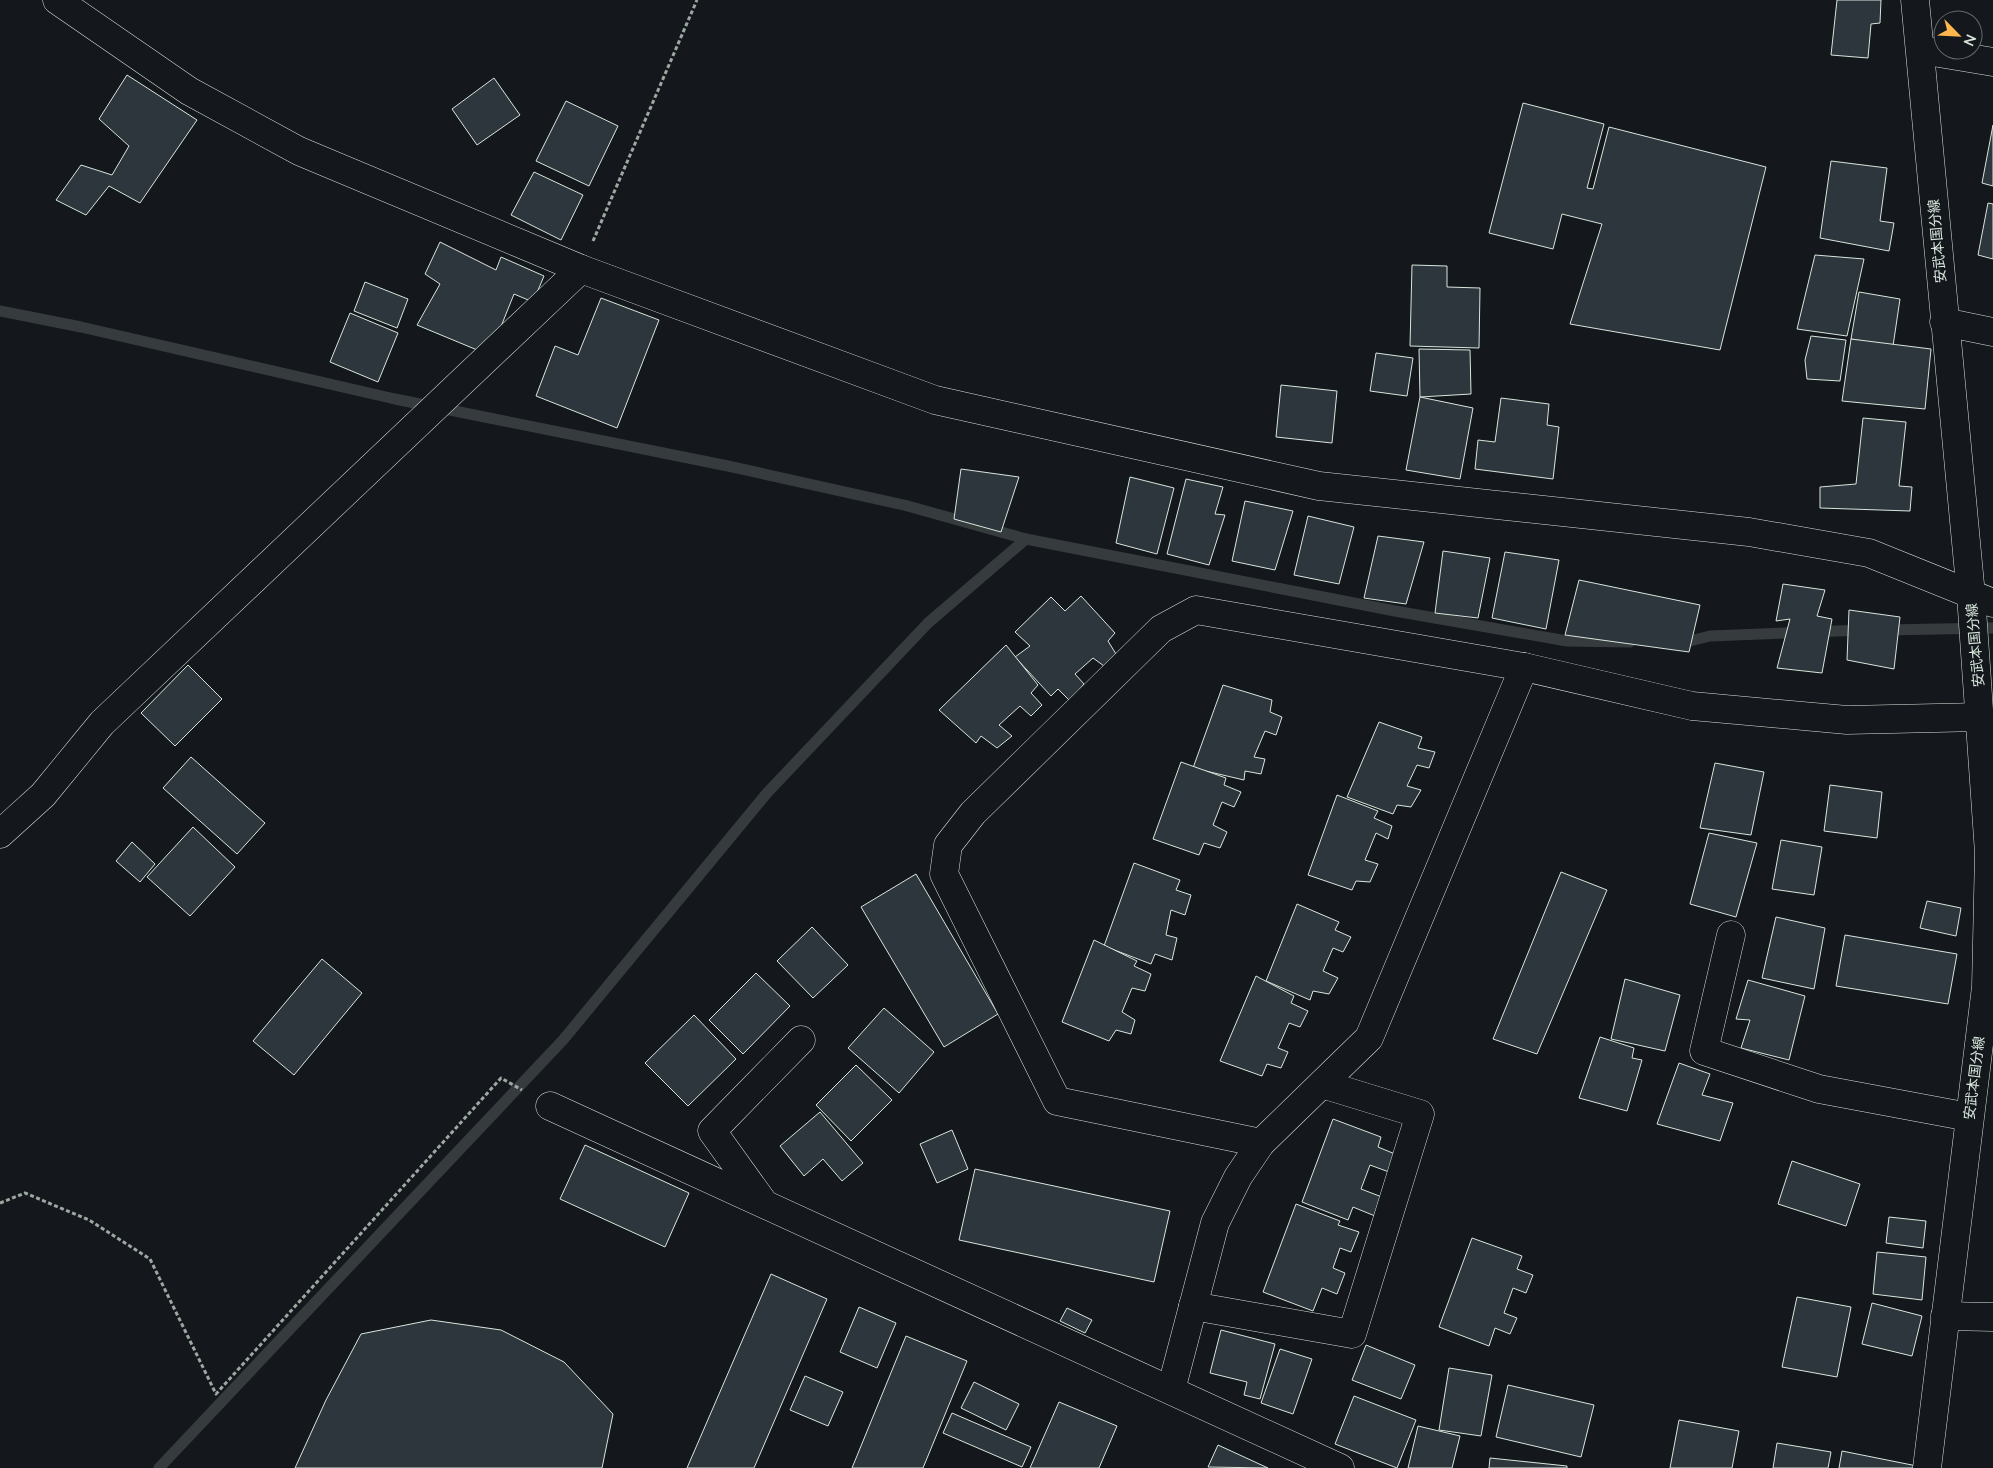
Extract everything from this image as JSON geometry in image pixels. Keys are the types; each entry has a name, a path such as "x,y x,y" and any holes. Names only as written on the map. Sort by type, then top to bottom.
{"street":[{"path":"57,0 188,91 299,151 581,269 935,400 1319,486 1749,532 1869,553 1982,599"},
{"name":"安武本国分線","path":"1915,0 1944,322 1982,599 1981,717 1989,852 1986,987 1944,1316 1927,1468"},
{"path":"1921,50 1993,62"},
{"path":"0,834 43,795 102,724 581,269"},
{"path":"1944,322 1993,332"},
{"path":"1261,1144 1057,1100 944,874 948,844 973,813 1161,629 1196,610 1524,668 1692,706 1847,720 1981,717"},
{"path":"1171,1390 1215,1223 1238,1177 1261,1144 1369,1038 1524,668"},
{"path":"1731,935 1704,1051 1819,1089 1970,1118"},
{"path":"764,1204 712,1131 801,1040"},
{"path":"1193,1306 1352,1334 1420,1114 1322,1084"},
{"path":"550,1106 1340,1468"},
{"path":"1944,1316 1993,1317"}],"path":[{"path":"581,269 697,0"},
{"path":"0,1203 25,1193 88,1220 150,1259 216,1394 500,1078 550,1106"}],"building":[{"path":"1837,0 1881,0 1880,23 1871,24 1868,58 1831,55"},
{"path":"127,75 197,120 140,203 109,186 86,215 56,200 81,165 112,175 129,146 99,119"},
{"path":"494,78 520,115 477,145 452,109"},
{"path":"566,101 618,126 589,186 536,161"},
{"path":"1523,103 1604,124 1587,188 1593,189 1609,127 1766,167 1720,350 1570,324 1602,224 1562,214 1553,249 1489,233"},
{"path":"1993,125 1993,186 1982,183"},
{"path":"1831,161 1887,168 1880,221 1894,223 1889,251 1820,238"},
{"path":"534,172 583,195 561,240 511,215"},
{"path":"1988,203 1993,204 1993,259 1978,255"},
{"path":"440,242 496,270 501,257 544,276 533,302 514,294 496,339 482,352 417,325 440,284 425,274"},
{"path":"1815,255 1864,259 1847,336 1797,329"},
{"path":"1412,265 1447,266 1447,287 1480,288 1479,348 1410,346"},
{"path":"365,282 408,299 397,328 354,311"},
{"path":"1859,292 1900,299 1893,346 1851,339"},
{"path":"601,298 659,320 617,428 536,396 555,346 578,355"},
{"path":"350,313 398,333 378,382 330,362"},
{"path":"1811,336 1846,340 1840,381 1807,379 1805,360"},
{"path":"1851,339 1931,349 1925,409 1842,401"},
{"path":"1419,349 1470,350 1471,394 1420,397"},
{"path":"1376,353 1413,358 1407,396 1370,391"},
{"path":"1281,385 1337,391 1332,443 1276,437"},
{"path":"1420,397 1473,408 1460,479 1406,470"},
{"path":"1501,398 1549,404 1547,425 1559,427 1553,479 1475,469 1478,440 1495,442"},
{"path":"1863,418 1906,422 1899,486 1912,487 1910,511 1820,508 1820,487 1856,484"},
{"path":"961,469 1019,477 1001,532 954,519"},
{"path":"1130,477 1174,488 1157,554 1116,543"},
{"path":"1186,479 1223,487 1215,514 1225,515 1209,565 1167,554"},
{"path":"1245,501 1293,511 1275,570 1232,561"},
{"path":"1308,516 1354,527 1339,584 1294,575"},
{"path":"1378,536 1424,542 1406,604 1364,598"},
{"path":"1443,551 1490,558 1478,618 1435,613"},
{"path":"1505,552 1559,560 1546,629 1492,618"},
{"path":"1579,580 1700,605 1689,652 1565,635"},
{"path":"1783,584 1825,590 1817,616 1832,619 1822,673 1777,668 1790,619 1776,621"},
{"path":"1081,596 1115,633 1108,641 1116,654 1104,666 1093,658 1075,674 1084,684 1070,701 1058,689 1051,696 1015,657 1030,646 1015,632 1051,597 1065,611"},
{"path":"1849,610 1900,617 1894,669 1847,660"},
{"path":"1006,645 1038,685 1031,693 1042,705 1031,716 1020,706 999,725 1012,736 997,748 981,736 976,743 939,710"},
{"path":"188,665 222,699 175,746 141,713"},
{"path":"1223,685 1272,700 1270,712 1282,717 1276,735 1265,731 1254,757 1265,759 1261,774 1245,771 1244,780 1193,768"},
{"path":"1379,722 1422,737 1418,748 1435,752 1429,768 1417,765 1407,786 1421,790 1411,807 1397,805 1393,814 1347,797"},
{"path":"191,757 265,823 237,854 163,788"},
{"path":"1181,762 1226,778 1224,785 1241,792 1234,807 1222,802 1213,825 1227,832 1220,848 1204,843 1199,855 1153,839"},
{"path":"1715,763 1764,772 1751,835 1700,828"},
{"path":"1830,785 1882,792 1877,838 1824,831"},
{"path":"1337,795 1378,811 1374,818 1392,826 1388,839 1376,833 1365,860 1378,864 1370,882 1356,881 1352,890 1308,875"},
{"path":"193,827 235,867 190,916 147,877"},
{"path":"1709,833 1757,843 1736,917 1690,904"},
{"path":"1781,840 1822,847 1814,895 1772,889"},
{"path":"132,842 155,864 140,882 116,861"},
{"path":"1134,863 1180,880 1176,890 1191,895 1185,915 1171,910 1166,935 1177,938 1172,960 1155,954 1151,964 1104,946"},
{"path":"1561,872 1607,890 1537,1054 1493,1039"},
{"path":"916,874 998,1014 944,1047 861,907"},
{"path":"1927,901 1961,908 1956,936 1920,928"},
{"path":"1297,904 1339,922 1335,930 1351,937 1343,952 1333,948 1323,971 1338,978 1329,994 1313,991 1310,1000 1266,981"},
{"path":"1776,917 1825,928 1814,989 1762,978"},
{"path":"812,927 848,965 813,998 777,961"},
{"path":"1845,935 1957,954 1948,1004 1836,986"},
{"path":"1094,940 1137,961 1134,966 1151,974 1145,991 1132,988 1122,1012 1135,1020 1131,1034 1116,1030 1109,1041 1062,1022"},
{"path":"322,959 362,993 294,1075 253,1041"},
{"path":"756,973 790,1006 743,1054 709,1020"},
{"path":"1256,976 1294,996 1291,1003 1308,1011 1300,1027 1289,1023 1278,1048 1288,1052 1281,1068 1267,1064 1262,1076 1220,1061"},
{"path":"1625,979 1680,995 1665,1051 1611,1039"},
{"path":"1748,980 1805,996 1789,1060 1741,1048 1750,1020 1736,1019"},
{"path":"884,1008 934,1052 899,1093 848,1048"},
{"path":"694,1015 736,1059 688,1106 645,1063"},
{"path":"1600,1037 1634,1048 1632,1058 1642,1060 1627,1111 1579,1098"},
{"path":"1679,1063 1710,1074 1702,1095 1733,1103 1720,1141 1657,1124"},
{"path":"856,1065 892,1100 851,1141 816,1105"},
{"path":"820,1112 863,1163 842,1181 823,1159 804,1176 780,1146"},
{"path":"1333,1119 1381,1137 1378,1147 1395,1154 1389,1172 1370,1165 1361,1189 1382,1197 1375,1216 1353,1207 1348,1220 1302,1202"},
{"path":"952,1130 968,1169 937,1183 920,1144"},
{"path":"585,1145 689,1193 665,1247 560,1199"},
{"path":"1792,1161 1860,1184 1846,1226 1778,1204"},
{"path":"975,1169 1170,1211 1154,1282 959,1240"},
{"path":"1296,1204 1340,1221 1338,1225 1359,1232 1351,1252 1340,1248 1333,1268 1345,1273 1337,1294 1322,1288 1313,1311 1263,1292"},
{"path":"1889,1217 1926,1221 1923,1248 1886,1243"},
{"path":"1472,1238 1522,1256 1517,1269 1533,1275 1526,1293 1513,1288 1504,1313 1517,1318 1510,1334 1495,1328 1489,1346 1439,1327"},
{"path":"1877,1252 1926,1257 1922,1300 1873,1294"},
{"path":"771,1274 827,1299 754,1468 687,1468"},
{"path":"1797,1297 1851,1307 1837,1377 1782,1367"},
{"path":"1872,1303 1922,1316 1912,1356 1862,1344"},
{"path":"859,1307 896,1323 877,1368 840,1352"},
{"path":"1067,1308 1092,1320 1085,1333 1060,1321"},
{"path":"431,1320 501,1330 564,1362 613,1414 602,1468 295,1468 326,1400 361,1334"},
{"path":"1221,1330 1275,1344 1260,1399 1244,1395 1247,1382 1210,1373"},
{"path":"906,1336 967,1361 923,1468 852,1468"},
{"path":"1366,1345 1415,1365 1401,1399 1352,1380"},
{"path":"1280,1349 1312,1359 1293,1414 1261,1403"},
{"path":"1449,1368 1492,1375 1481,1436 1439,1430"},
{"path":"805,1376 843,1392 828,1426 790,1410"},
{"path":"974,1382 1019,1404 1006,1430 961,1408"},
{"path":"1508,1385 1594,1405 1581,1457 1496,1437"},
{"path":"1354,1396 1416,1420 1397,1468 1335,1444"},
{"path":"1059,1402 1117,1426 1099,1468 1030,1468"},
{"path":"952,1413 1031,1447 1022,1467 943,1433"},
{"path":"1679,1420 1739,1431 1732,1468 1670,1468"},
{"path":"1418,1426 1460,1436 1452,1468 1408,1468"},
{"path":"1777,1443 1831,1452 1828,1468 1773,1468"},
{"path":"1218,1445 1268,1468 1208,1467"},
{"path":"1842,1451 1922,1467 1922,1468 1839,1468"},
{"path":"1490,1458 1567,1466 1567,1468 1489,1468"}],"waterway":[{"path":"0,311 81,327 395,399 728,466 904,505 1026,539 1395,611 1567,641 1630,642"},
{"path":"159,1468 563,1040 767,793 928,623 1026,539"},
{"path":"1885,630 1993,628"},
{"path":"1678,644 1710,636 1864,630"}]}
